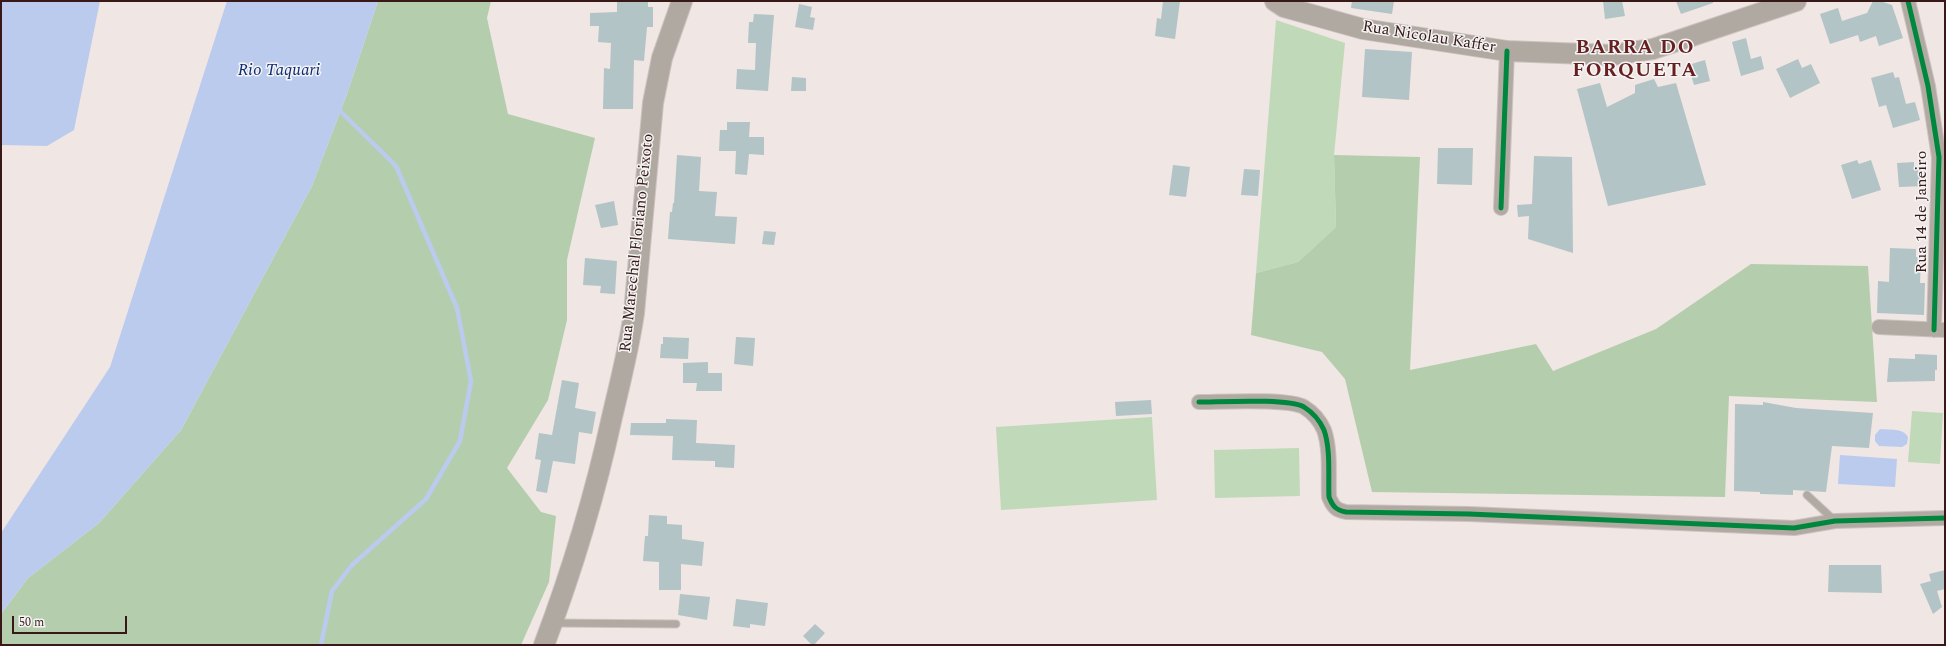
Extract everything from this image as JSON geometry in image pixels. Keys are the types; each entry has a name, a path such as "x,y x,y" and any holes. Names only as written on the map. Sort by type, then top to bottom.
{"main road":[{"name":"Rua Marechal Floriano Peixoto","path":"544,645 571,569 600,469 629,345 634,313 653,103 662,58 682,1"},
{"name":"Rua Nicolau Kaffer","path":"1284,3 1363,28 1507,51 1612,56 1653,49 1796,1"}],"street":[{"name":"Rua 14 de Janeiro","path":"1908,1 1928,86 1939,157 1940,330"},
{"path":"1502,208 1507,51"},
{"path":"1879,327 1940,330"},
{"path":"1199,402 1284,403 1303,406 1314,415 1323,428 1327,441 1329,497 1333,505 1338,510 1342,511 1469,514 1794,528 1835,521 1945,518"}],"lane":[{"path":"1807,495 1835,521"},
{"path":"552,623 676,624"}],"green space":[{"path":"378,1 491,1 487,18 508,114 595,138 567,260 567,320 548,400 507,468 541,512 556,516 549,582 521,645 1,645 1,614 28,578 99,523 181,430 312,186 348,91"},
{"path":"1276,20 1345,43 1334,155 1336,227 1298,262 1256,273"},
{"path":"1334,155 1420,157 1410,370 1536,344 1553,371 1656,329 1751,264 1868,266 1877,402 1729,396 1725,497 1372,492 1345,379 1322,352 1251,335 1256,273 1298,262 1336,227"},
{"path":"1912,411 1943,413 1940,464 1908,462"},
{"path":"1152,417 1157,500 1001,510 996,427"},
{"path":"1299,448 1300,496 1215,498 1214,450"}],"water":[{"path":"1,1 100,1 74,130 47,146 1,145"},
{"name":"Rio Taquari","path":"227,1 378,1 348,91 312,186 181,430 99,523 28,578 1,614 1,533 110,367"},
{"path":"1880,429 1903,432 1908,437 1907,444 1902,447 1879,446 1875,441 1875,435"},
{"path":"1840,455 1897,459 1895,487 1838,484"}],"building":[{"path":"617,1 648,1 648,7 653,7 653,27 647,27 644,61 634,60 633,109 603,109 604,68 610,69 611,43 598,42 599,26 590,26 590,13 617,12"},
{"path":"1163,1 1180,1 1175,39 1155,36 1157,18 1161,19"},
{"path":"1352,1 1394,1 1392,14 1351,8"},
{"path":"1603,1 1622,1 1625,16 1605,19"},
{"path":"1676,1 1713,1 1713,3 1681,14"},
{"path":"1873,1 1880,1 1892,5 1903,38 1879,46 1876,36 1860,42 1858,35 1830,44 1820,14 1838,8 1842,21 1867,13"},
{"path":"799,4 812,7 810,17 815,18 813,30 795,27"},
{"path":"754,14 774,15 768,91 736,89 737,69 755,70 756,43 748,43 749,22 753,22"},
{"path":"1746,38 1751,59 1761,56 1764,69 1741,76 1732,42"},
{"path":"1365,49 1412,52 1409,100 1362,97"},
{"path":"1798,59 1802,68 1811,64 1820,83 1790,98 1776,69"},
{"path":"1705,60 1710,81 1694,85 1688,65"},
{"path":"1893,72 1895,78 1899,77 1906,104 1915,102 1920,120 1893,128 1886,105 1879,107 1871,78"},
{"path":"792,77 806,78 806,91 791,91"},
{"path":"1654,79 1658,87 1676,83 1706,185 1608,206 1577,89 1600,83 1607,107 1635,93 1635,85"},
{"path":"727,122 750,122 749,137 764,137 764,155 749,154 747,175 735,174 736,151 719,151 720,130 727,130"},
{"path":"1438,148 1473,148 1472,185 1437,184"},
{"path":"677,155 701,157 699,191 717,192 715,216 737,217 735,244 668,239 670,212 672,212 674,203"},
{"path":"1534,156 1572,157 1573,253 1528,239 1529,216 1518,217 1517,205 1532,204"},
{"path":"1857,160 1859,164 1871,160 1881,190 1852,199 1841,165"},
{"path":"1914,162 1914,167 1925,166 1926,186 1899,187 1897,163"},
{"path":"1173,165 1190,167 1186,197 1169,195"},
{"path":"1244,169 1260,170 1258,196 1241,195"},
{"path":"614,201 618,225 601,228 595,205"},
{"path":"764,231 776,232 774,245 762,244"},
{"path":"1890,248 1916,249 1916,257 1921,257 1920,283 1925,283 1924,315 1877,313 1878,281 1889,282"},
{"path":"585,258 617,261 615,294 600,293 601,286 583,285"},
{"path":"663,337 689,338 688,359 660,358"},
{"path":"736,337 755,338 753,366 734,364"},
{"path":"1915,354 1937,355 1935,381 1887,382 1889,358 1915,359"},
{"path":"708,362 708,373 722,373 722,391 696,391 697,383 683,383 683,363"},
{"path":"562,380 579,383 575,408 596,412 592,434 579,432 575,464 553,461 547,493 536,491 541,460 535,459 539,433 552,435"},
{"path":"1151,400 1152,414 1116,416 1115,402"},
{"path":"1763,402 1796,408 1873,413 1869,448 1832,446 1826,492 1793,490 1793,495 1760,494 1760,492 1734,491 1735,404 1763,405"},
{"path":"666,419 697,420 696,443 735,445 734,468 715,467 715,461 672,460 673,436 630,435 631,423 666,423"},
{"path":"649,515 667,516 667,524 682,525 682,539 704,542 702,566 681,564 681,590 659,590 659,562 643,561 645,536 648,536"},
{"path":"1829,565 1881,565 1882,593 1828,592"},
{"path":"1945,570 1945,589 1937,591 1942,607 1933,614 1920,584 1931,581 1929,574"},
{"path":"680,594 710,597 707,620 678,615"},
{"path":"736,599 768,603 765,626 750,624 750,628 733,626"},
{"path":"815,624 825,633 814,645 812,645 803,636"}],"waterway":[{"path":"321,645 332,591 352,565 426,499 460,441 471,381 457,308 396,166 336,107"}],"cycle path":[{"path":"1908,1 1928,86 1939,157 1934,330"},
{"path":"1501,208 1507,51"},
{"path":"1199,402 1269,401 1296,404 1307,409 1316,417 1324,430 1328,446 1329,497 1335,508 1346,512 1469,514 1794,528 1835,521 1945,518"}],"district":[{"name":"BARRA DO FORQUETA","path":"1635,60"}]}
